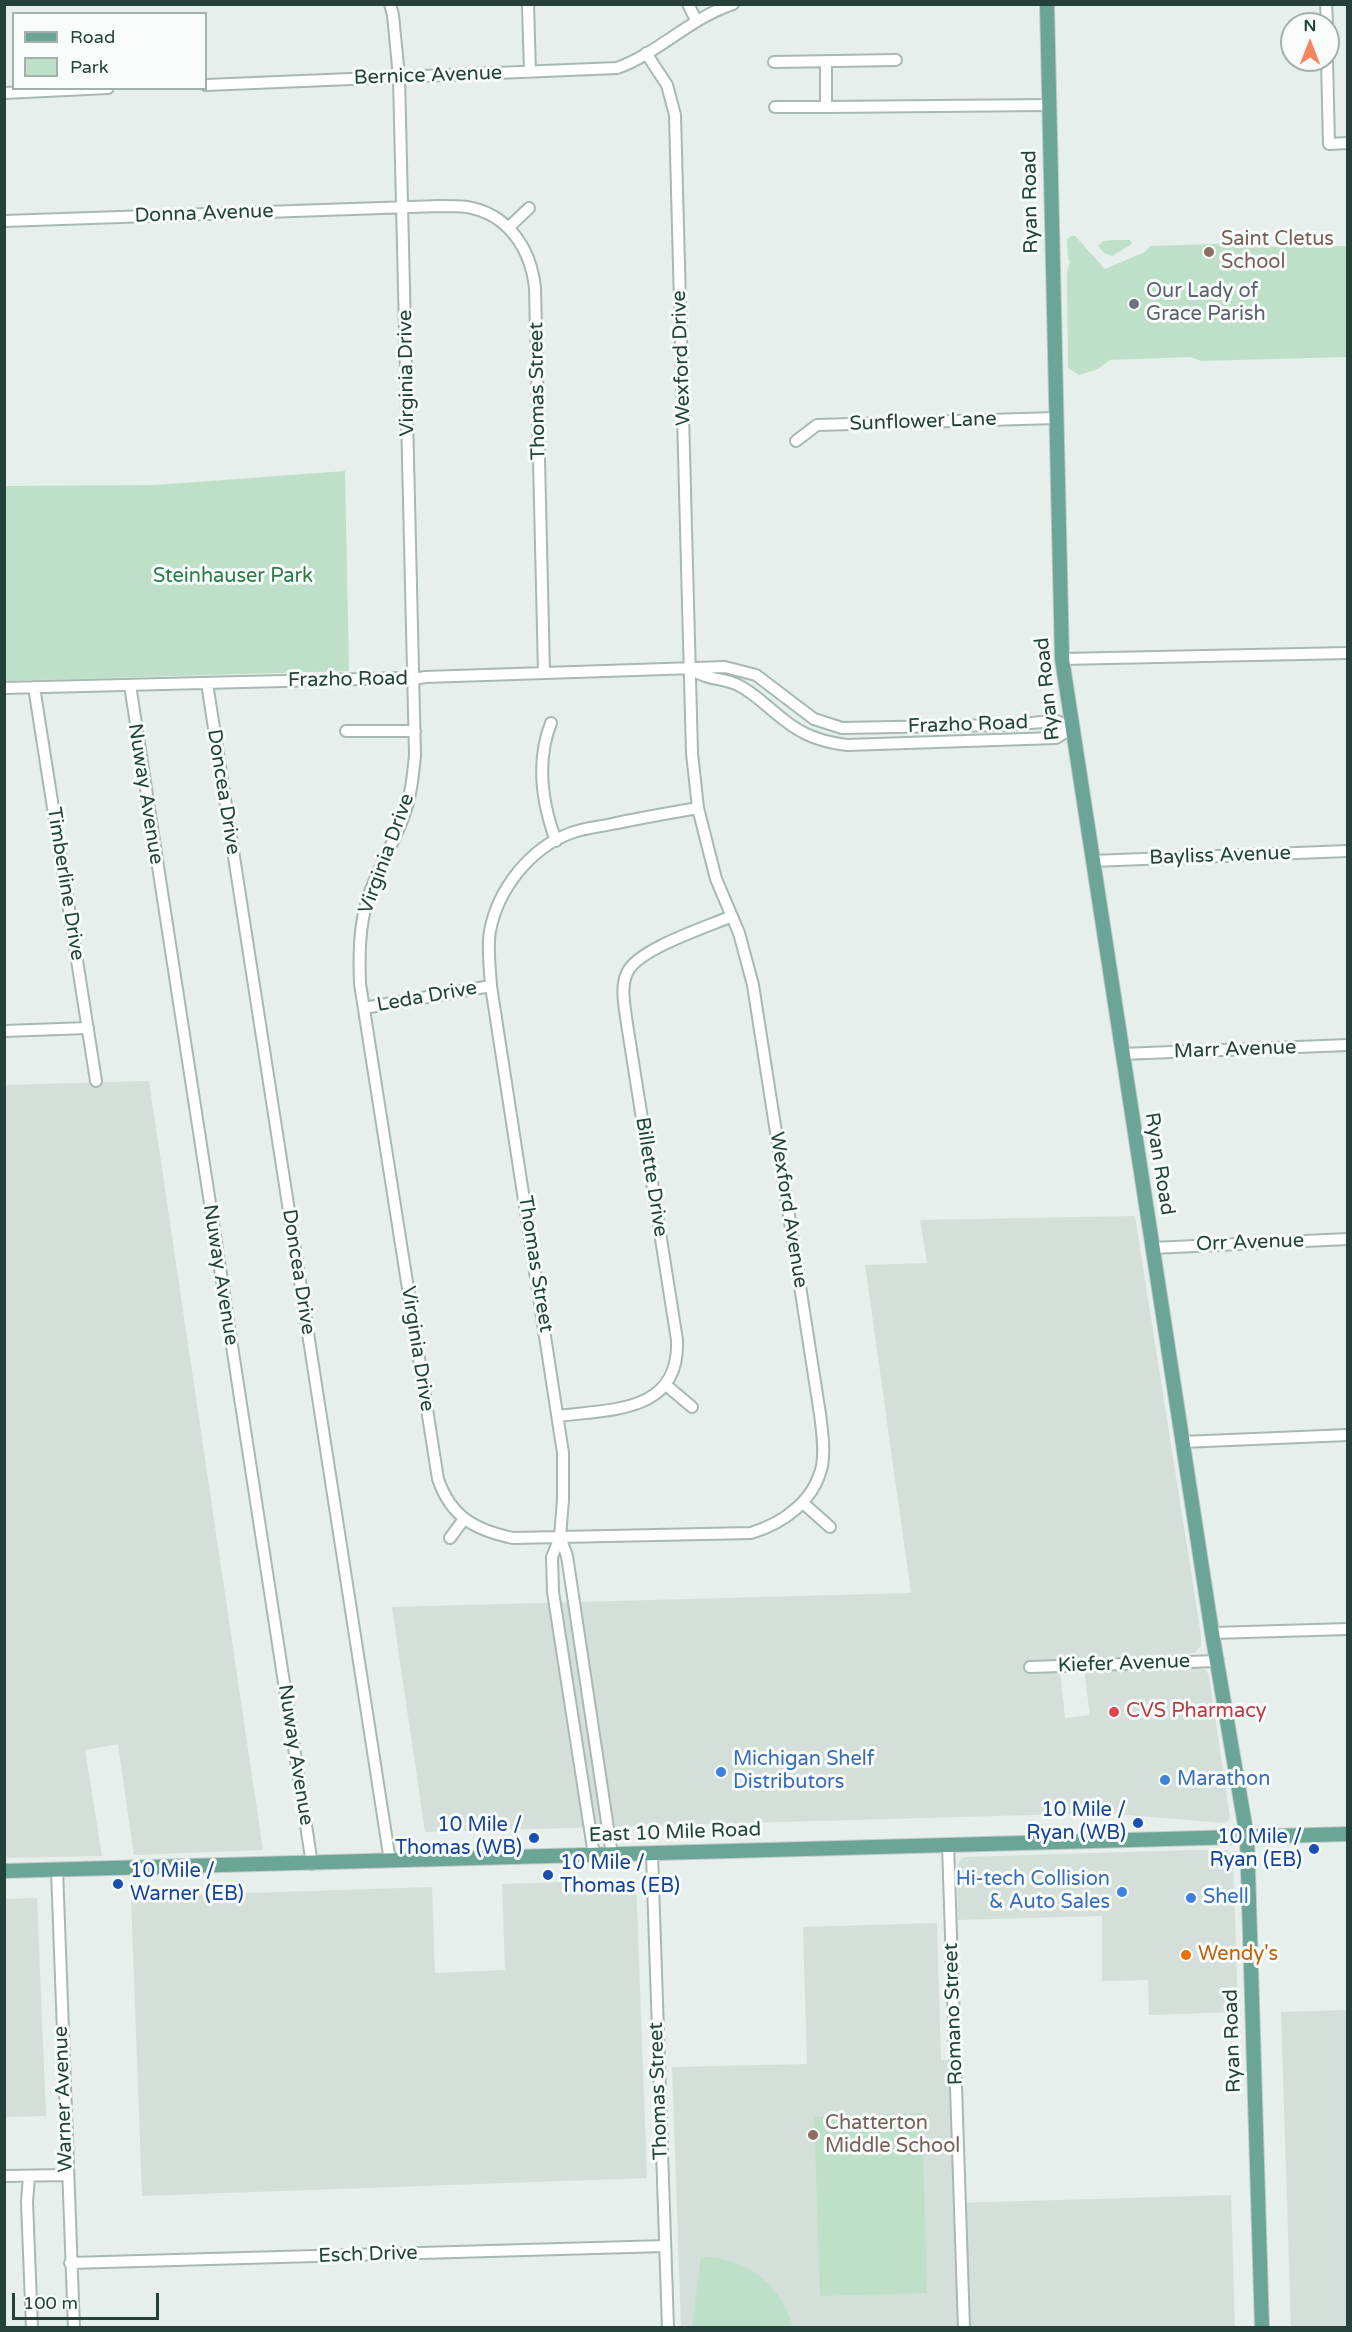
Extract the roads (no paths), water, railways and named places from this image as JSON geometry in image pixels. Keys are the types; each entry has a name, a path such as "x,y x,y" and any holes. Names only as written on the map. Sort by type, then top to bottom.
{"main road":[{"name":"Ryan Road","path":"1047,4 1062,659 1182,1442 1246,1837 1263,2328"},
{"name":"East 10 Mile Road","path":"4,1871 1347,1834"}],"street":[{"name":"Virginia Drive","path":"390,4 399,77 416,731 410,795 403,817 367,900 359,937 360,984 436,1467 444,1495 464,1519 479,1528 513,1538 560,1537"},
{"path":"528,4 530,72"},
{"path":"688,4 696,20 733,4"},
{"name":"Bernice Avenue","path":"207,85 617,68 646,53 696,20"},
{"name":"Wexford Drive","path":"646,53 667,85 675,115 690,669"},
{"path":"774,62 896,60"},
{"path":"826,61 826,107"},
{"path":"1327,72 1329,144 1347,143"},
{"path":"4,93 66,90"},
{"path":"775,107 1049,105"},
{"name":"Donna Avenue","path":"4,221 403,207"},
{"name":"Thomas Street","path":"403,207 468,207 486,213 508,227 520,240 534,274 544,673"},
{"path":"508,227 529,208"},
{"name":"Sunflower Lane","path":"796,441 817,425 1056,418"},
{"path":"1062,659 1347,653"},
{"name":"Frazho Road","path":"4,688 402,678 414,680 425,677 725,667 756,675 776,688 801,711 814,719 842,728 1002,725 1057,721 1072,728"},
{"name":"Frazho Road","path":"690,669 704,678 722,680 741,686 800,732 831,743 847,745 1056,738 1072,728"},
{"name":"Wexford Avenue","path":"560,1537 751,1533 770,1527 803,1503 815,1484 822,1465 823,1444 820,1414 753,985 739,933 716,879 698,807 692,753 690,669"},
{"name":"Doncea Drive","path":"207,683 390,1861"},
{"name":"Nuway Avenue","path":"130,686 312,1864"},
{"name":"Timberline Drive","path":"34,687 96,1081"},
{"path":"550,723 543,752 543,789 545,812 556,841"},
{"path":"346,731 416,731"},
{"name":"Thomas Street","path":"612,1855 567,1556 560,1537 564,1481 563,1453 488,955 490,932 502,895 524,865 538,852 571,833 698,807"},
{"name":"Bayliss Avenue","path":"1092,861 1347,851"},
{"name":"Billette Drive","path":"666,1385 674,1369 677,1340 627,1024 624,982 630,968 647,952 732,916"},
{"name":"Leda Drive","path":"364,1008 491,986"},
{"path":"4,1031 88,1028"},
{"name":"Marr Avenue","path":"1122,1054 1347,1045"},
{"name":"Orr Avenue","path":"1152,1248 1347,1239"},
{"path":"558,1416 632,1405 660,1392 666,1385 692,1407"},
{"path":"1182,1442 1347,1435"},
{"path":"803,1503 830,1527"},
{"path":"450,1538 464,1519"},
{"path":"560,1537 552,1557 553,1592 594,1855"},
{"name":"Kiefer Avenue","path":"1212,1634 1347,1629"},
{"name":"Kiefer Avenue","path":"1030,1667 1218,1661"},
{"path":"567,1677 585,1676"},
{"path":"575,1734 593,1729"},
{"name":"Romano Street","path":"948,1845 964,2328"},
{"name":"Thomas Street","path":"652,1854 668,2328"},
{"name":"Warner Avenue","path":"57,1870 74,2328"},
{"path":"4,2176 67,2175"},
{"path":"29,2176 27,2202 32,2328"},
{"name":"Esch Drive","path":"70,2263 665,2246"}],"place":[{"name":"Saint Cletus School","path":"1209,252"},
{"name":"Our Lady of Grace Parish","path":"1134,304"},
{"name":"CVS Pharmacy","path":"1114,1712"},
{"name":"Michigan Shelf Distributors","path":"721,1772"},
{"name":"Marathon","path":"1165,1780"},
{"name":"10 Mile / Ryan (WB)","path":"1138,1823"},
{"name":"10 Mile / Thomas (WB)","path":"534,1838"},
{"name":"10 Mile / Ryan (EB)","path":"1314,1849"},
{"name":"10 Mile / Thomas (EB)","path":"548,1875"},
{"name":"10 Mile / Warner (EB)","path":"118,1884"},
{"name":"Hi-tech Collision & Auto Sales","path":"1122,1892"},
{"name":"Shell","path":"1191,1898"},
{"name":"Wendy's","path":"1186,1955"},
{"name":"Chatterton Middle School","path":"813,2135"}],"park label":[{"name":"Steinhauser Park","path":"233,577"}]}
